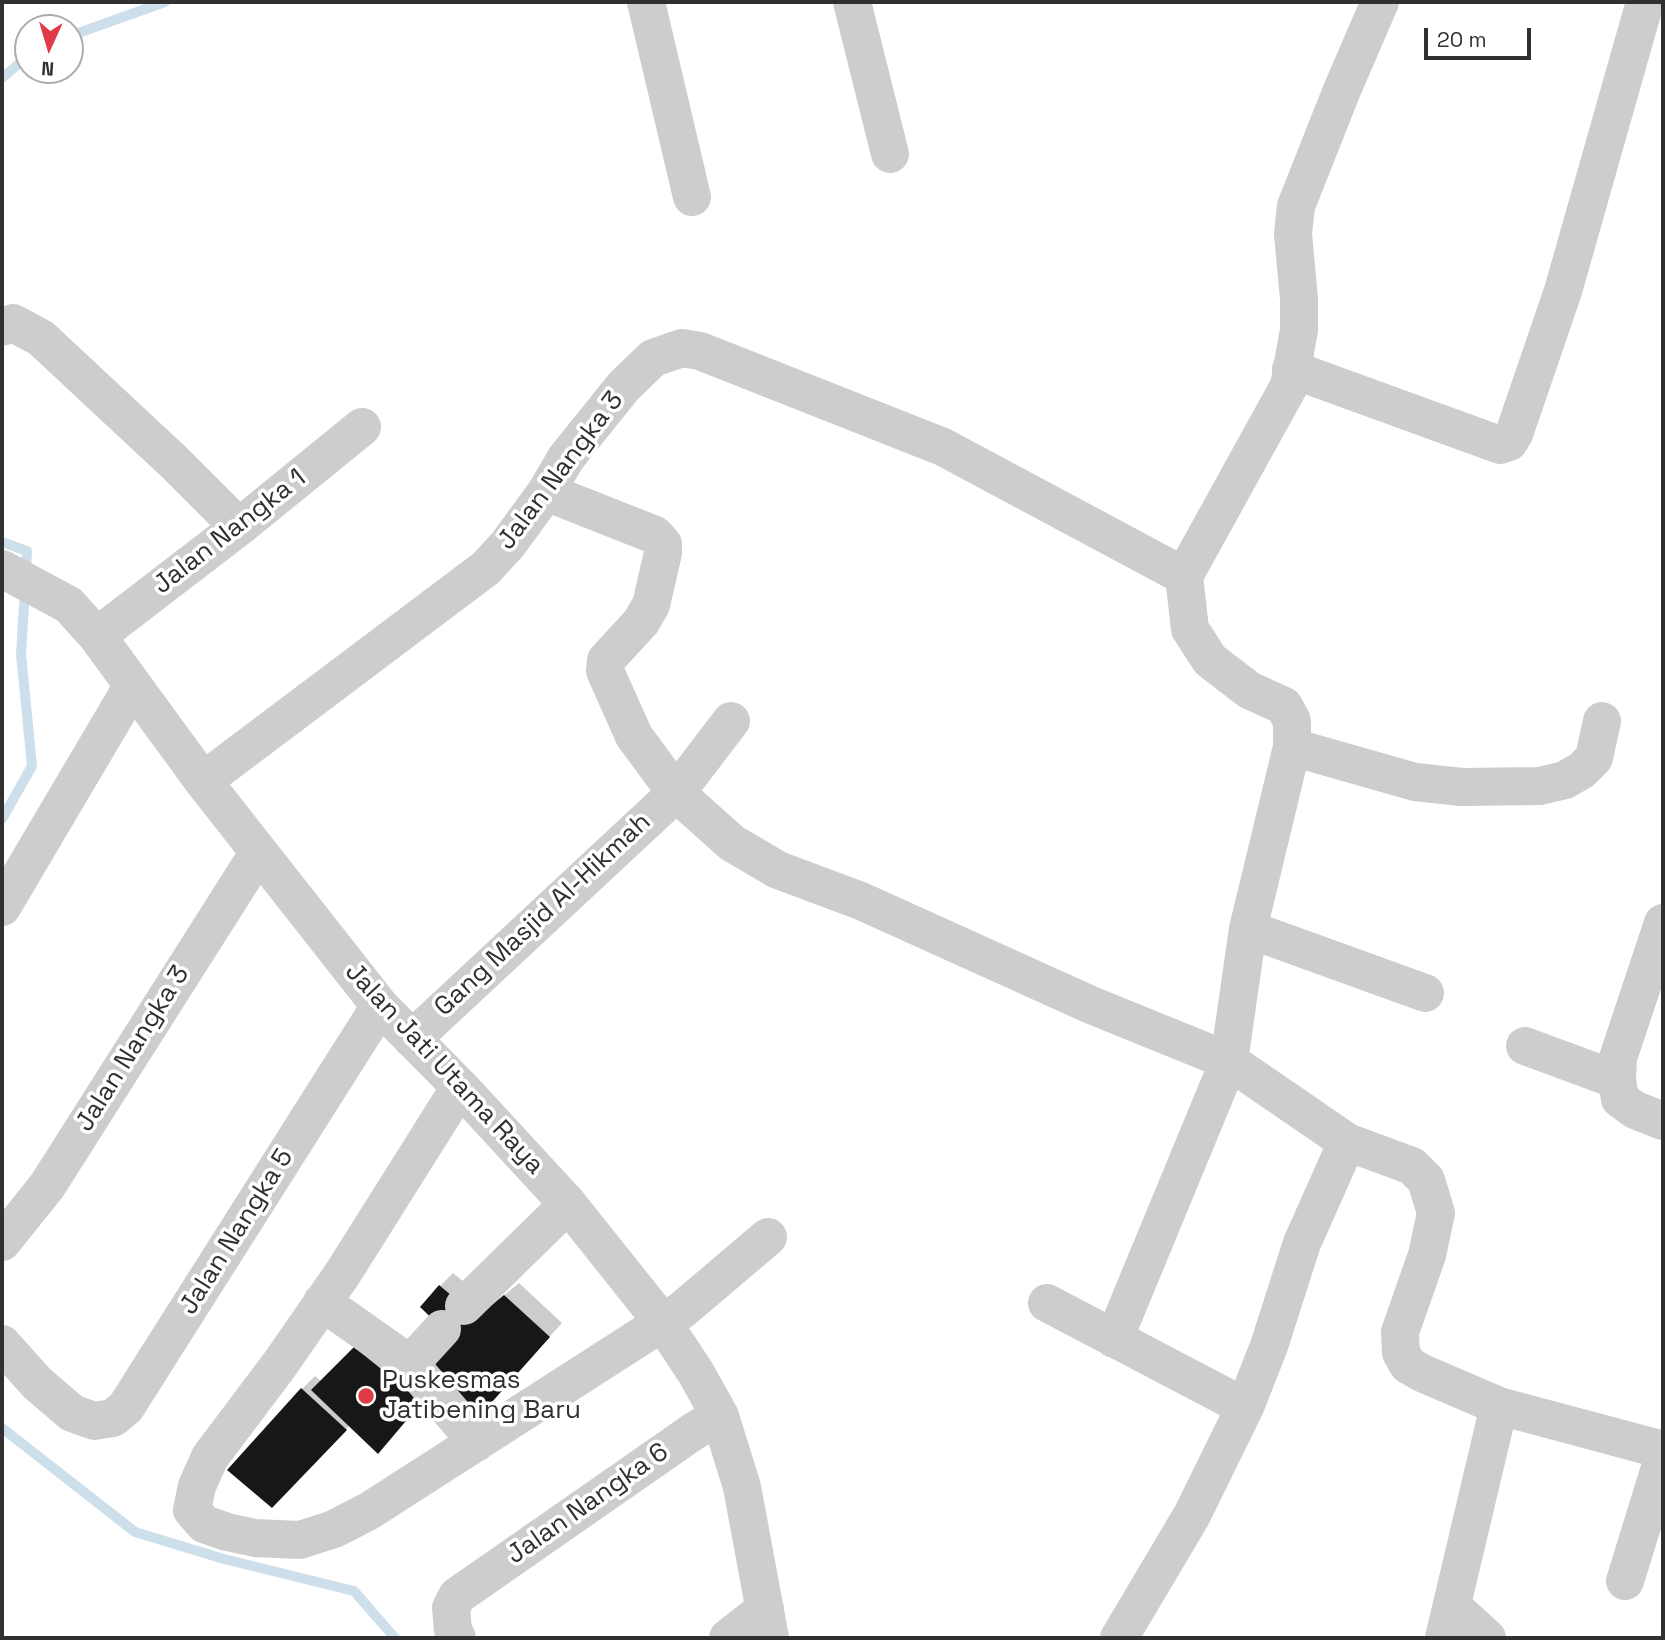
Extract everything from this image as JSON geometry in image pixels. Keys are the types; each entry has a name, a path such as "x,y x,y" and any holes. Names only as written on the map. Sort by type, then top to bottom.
{"street":[{"path":"646,2 692,197"},
{"path":"852,2 890,154"},
{"path":"1114,1339 1229,1061 1248,929 1292,747 1292,721 1284,706 1249,690 1210,660 1190,629 1184,576 1289,386 1299,330 1293,234 1296,206 1380,2"},
{"path":"1292,369 1500,445 1509,442 1563,291 1645,2"},
{"path":"2,327 13,323 40,338 137,427 239,527"},
{"name":"Jalan Nangka 3","path":"203,781 486,568 508,544 546,492 566,458 624,386 653,358 682,348 701,351 943,447 1184,576"},
{"name":"Jalan Nangka 1","path":"97,636 239,527 362,426"},
{"path":"546,492 655,535 663,544 651,605 641,622 604,665 634,736 676,793 732,843 778,870 861,901 1091,1005 1229,1061 1348,1142 1412,1166 1426,1180 1436,1213 1427,1255 1400,1332 1401,1353 1408,1365 1499,1406 1663,1450"},
{"name":"Jalan Jati Utama Raya","path":"2,569 69,605 97,636 203,781 380,1006 460,1087 568,1204 663,1323 720,1416 742,1487 768,1624"},
{"path":"2,907 132,687"},
{"name":"Gang Masjid Al-Hikmah","path":"412,1039 676,793 731,721"},
{"path":"1292,747 1415,782 1462,787 1540,786 1565,780 1582,770 1594,758 1602,721"},
{"name":"Jalan Nangka 3","path":"2,1242 47,1186 259,852"},
{"path":"1663,923 1618,1058 1617,1080 1620,1099 1635,1110 1663,1121"},
{"path":"1248,929 1425,993"},
{"name":"Jalan Nangka 5","path":"2,1344 37,1383 72,1413 94,1421 113,1418 126,1408 380,1006"},
{"path":"1525,1046 1617,1080"},
{"path":"460,1087 322,1302 280,1364 210,1457 197,1486 192,1510 204,1524 255,1538 300,1540 334,1529 369,1511 663,1323 768,1237"},
{"path":"1119,1638 1192,1515 1245,1407 1269,1346 1303,1243 1348,1142"},
{"path":"410,1364 453,1317 568,1204"},
{"path":"322,1302 410,1364 477,1442"},
{"path":"1047,1303 1245,1407"},
{"path":"1487,1638 1448,1622 1499,1406"},
{"name":"Jalan Nangka 6","path":"457,1638 450,1608 457,1596 694,1431 720,1416"},
{"path":"1625,1581 1663,1458"},
{"path":"728,1638 768,1624"}],"building":[{"path":"439,1285 477,1317 504,1295 550,1337 475,1421 421,1377 449,1335 420,1307"},
{"name":"Puskesmas Jatibening Baru","path":"354,1347 422,1402 378,1454 311,1390"},
{"path":"301,1388 347,1430 272,1508 227,1470"}],"waterway":[{"path":"84,31 165,2"},
{"path":"2,78 14,68"},
{"path":"2,542 27,551 26,573"},
{"path":"2,819 32,766 21,654 25,590"},
{"path":"2,1428 135,1532 224,1559 354,1591 395,1638"}],"place":[{"name":"Puskesmas Jatibening Baru","path":"366,1396"}]}
